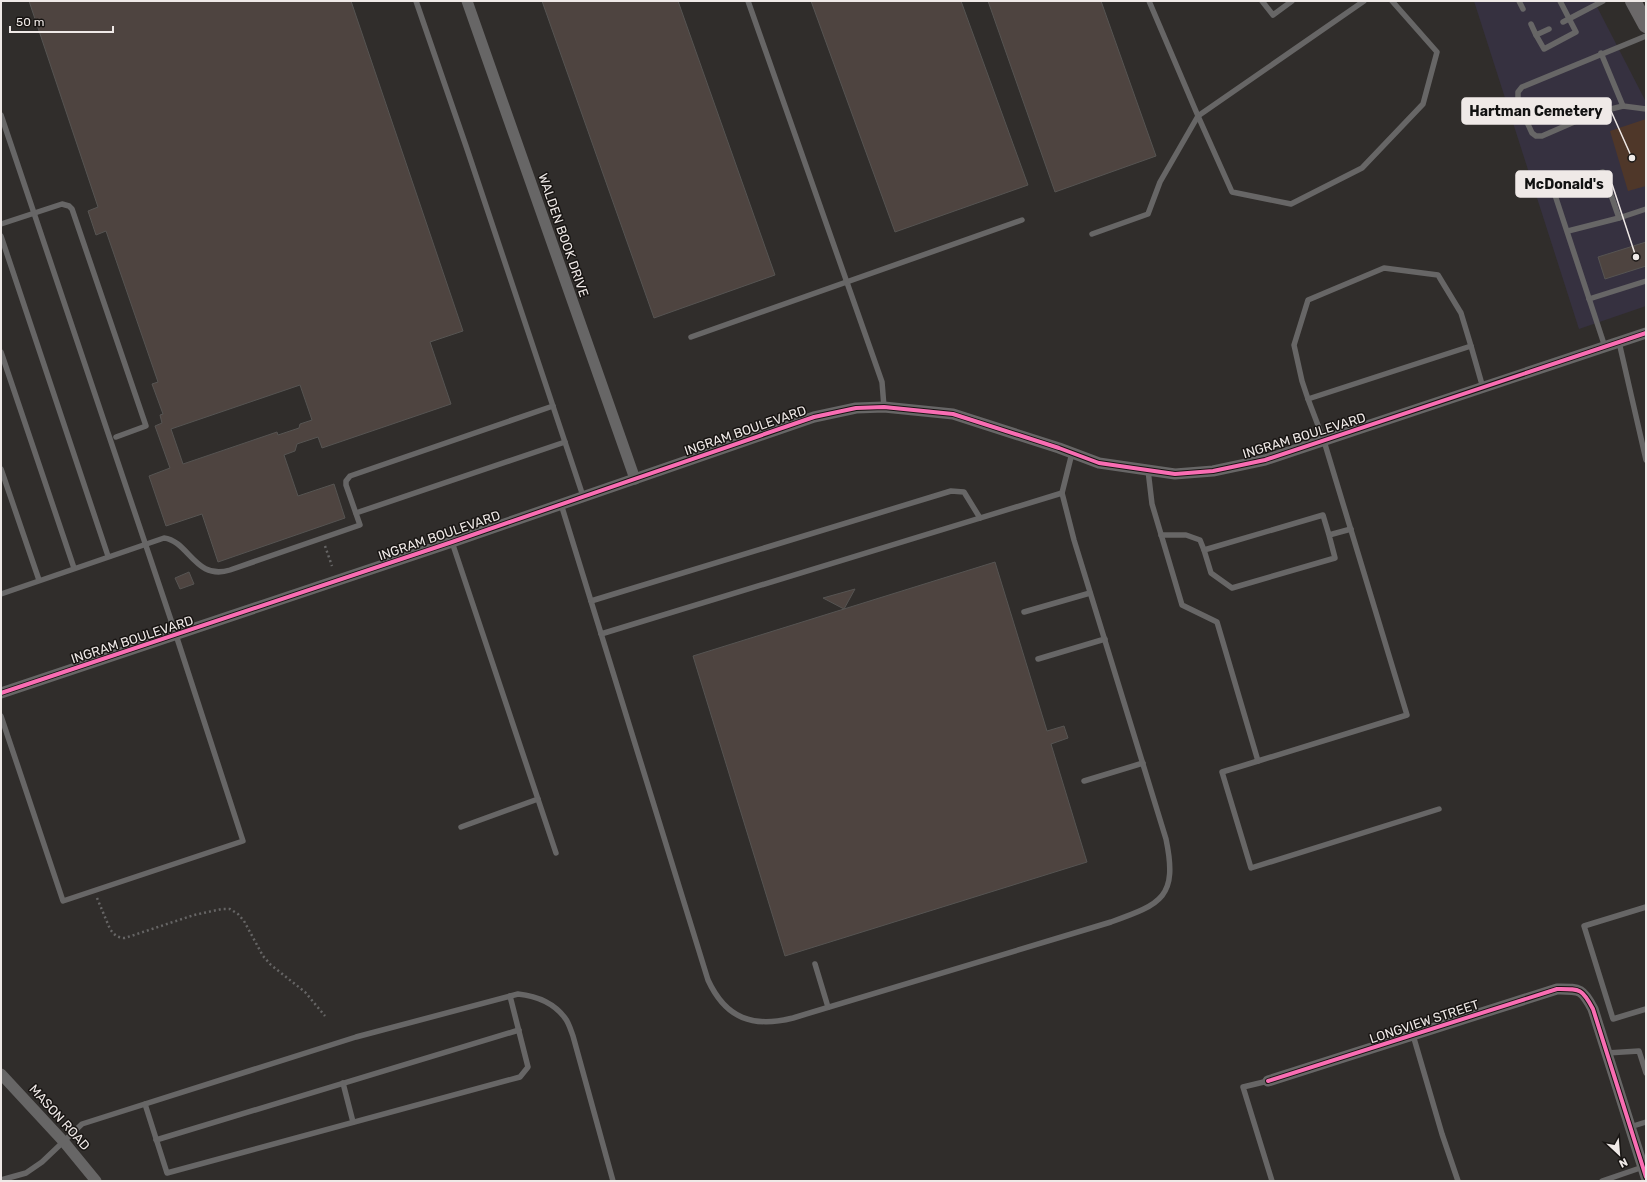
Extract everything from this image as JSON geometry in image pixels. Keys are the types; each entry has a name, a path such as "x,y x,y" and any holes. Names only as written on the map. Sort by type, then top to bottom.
{"main road":[{"path":"1633,1 1646,25"}],"street":[{"name":"WALDEN BOOK DRIVE","path":"467,1 635,478"},
{"name":"INGRAM BOULEVARD","path":"1,693 452,542 814,417 856,408 884,407 953,414 1099,463 1175,474 1212,471 1265,460 1646,333"},
{"name":"LONGVIEW STREET","path":"1268,1081 1557,989 1574,989 1585,994 1593,1009 1607,1053"},
{"path":"1607,1053 1644,1172"},
{"name":"MASON ROAD","path":"1,1074 64,1142 96,1181"}],"lane":[{"path":"416,1 583,496"},
{"path":"748,1 882,382 884,407"},
{"path":"1149,1 1232,192 1291,204 1362,168 1423,104 1437,52 1392,1"},
{"path":"1262,1 1273,15 1292,1"},
{"path":"1092,234 1148,214 1160,182 1198,116 1364,1"},
{"path":"1519,1 1523,9"},
{"path":"1563,22 1603,1"},
{"path":"1531,24 1544,49 1576,32 1569,18 1557,2"},
{"path":"1536,35 1549,29"},
{"path":"1646,36 1601,53 1522,87 1518,92 1518,104 1532,133 1536,136 1542,136 1595,113 1623,106 1646,109"},
{"path":"1601,53 1623,106"},
{"path":"1,115 146,544 243,841 63,901 1,716"},
{"path":"1604,347 1568,231 1552,186 1603,172 1619,218"},
{"path":"1,224 62,204 69,206 72,209 146,426 116,437"},
{"path":"1568,231 1619,218 1646,209"},
{"path":"691,337 848,283 1022,220"},
{"path":"1,236 108,556"},
{"path":"1438,809 1251,868 1222,772 1407,715 1324,441 1302,381 1294,345 1308,300 1384,268 1438,276 1461,313 1483,388"},
{"path":"1589,299 1646,281"},
{"path":"1619,342 1646,460"},
{"path":"1308,399 1471,346"},
{"path":"1,352 74,568"},
{"path":"1,592 164,538 176,544 205,569 212,572 224,572 360,525 346,485 346,481 350,476 553,406"},
{"path":"356,513 565,442"},
{"path":"561,504 708,980 724,1005 732,1011 750,1020 760,1022 783,1020 1110,922 1144,910 1162,897 1166,889 1171,870 1166,839 1074,540 1062,493 1072,453"},
{"path":"1,469 39,580"},
{"path":"1148,470 1152,504 1182,605 1217,622 1258,761"},
{"path":"591,601 951,491 964,492 980,518"},
{"path":"601,634 1062,493"},
{"path":"1161,535 1186,535 1200,540 1211,573 1232,588 1335,558 1323,515 1204,550"},
{"path":"1329,535 1351,529"},
{"path":"452,542 556,853"},
{"path":"1024,612 1090,593"},
{"path":"1038,659 1105,639"},
{"path":"1084,781 1143,763"},
{"path":"461,827 538,799"},
{"path":"1646,907 1584,926 1613,1019 1646,1009"},
{"path":"815,964 828,1007"},
{"path":"1,1180 26,1173 64,1142 82,1124 356,1037 518,994 533,995 552,1005 566,1019 573,1036 613,1181"},
{"path":"145,1104 166,1173 520,1077 528,1067 510,996"},
{"path":"156,1140 519,1030"},
{"path":"1413,1035 1442,1134 1458,1181"},
{"path":"1607,1053 1639,1051 1646,1072"},
{"path":"1268,1081 1243,1087 1272,1181"},
{"path":"343,1083 353,1122"},
{"path":"1630,1127 1646,1122"},
{"path":"1602,1181 1644,1172"}],"path":[{"path":"325,547 332,566"},
{"path":"94,890 107,924 113,934 120,938 132,936 194,915 222,908 238,914 244,921 263,956 271,965 305,992 325,1016"}],"shaded area":[{"path":"1474,1 1594,1 1646,102 1646,306 1579,329"},
{"path":"1646,119 1646,186 1628,191 1610,131"}],"building":[{"path":"29,1 351,1 463,331 430,342 451,404 322,448 318,437 297,444 295,451 284,455 298,496 334,484 345,518 218,562 202,514 166,526 149,476 170,468 155,426 162,423 160,415 163,414 152,384 158,382 106,231 96,235 88,211 98,207","holes":["300,385 312,420 300,424 299,428 278,435 277,432 183,464 171,429"]},
{"path":"542,1 678,1 775,275 654,318"},
{"path":"811,1 961,1 1028,185 895,232"},
{"path":"988,1 1101,1 1156,156 1055,192"},
{"path":"1646,242 1646,266 1605,279 1598,257"},
{"path":"995,562 1047,731 1064,726 1068,738 1051,744 1087,862 785,956 693,656"},
{"path":"189,572 194,584 180,589 175,578"},
{"path":"855,589 844,609 823,598"}],"cycle path":[{"path":"1,693 452,542 814,417 856,408 884,407 953,414 1059,448 1099,463 1175,474 1213,471 1265,460 1646,333"},
{"path":"1268,1081 1557,989 1571,989 1580,991 1586,997 1593,1009 1646,1177"}],"place":[{"name":"Hartman Cemetery","path":"1632,158"},
{"name":"McDonald's","path":"1636,257"}]}
